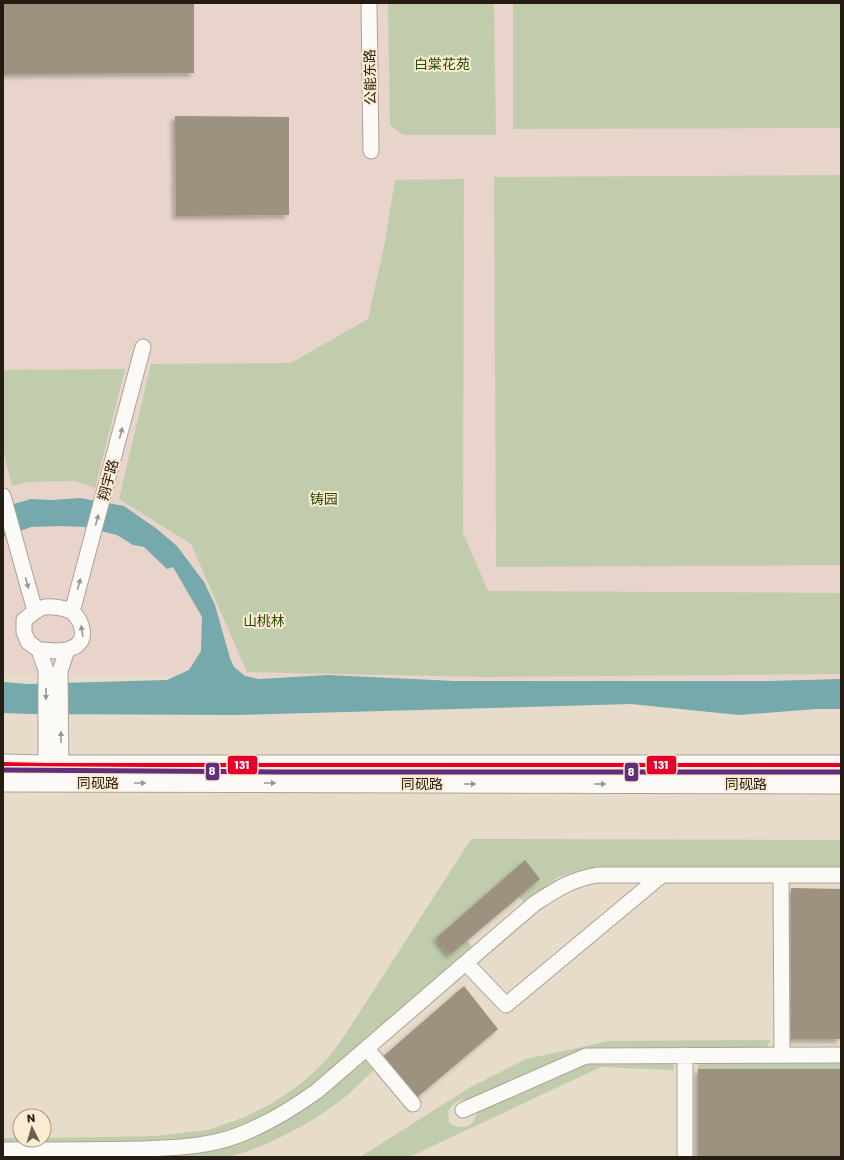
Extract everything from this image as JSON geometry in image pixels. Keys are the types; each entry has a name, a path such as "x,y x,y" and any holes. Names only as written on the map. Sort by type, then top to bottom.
{"main road":[{"name":"同砚路","path":"3,764 53,774 841,784"},
{"name":"同砚路","path":"3,782 53,774 841,765"}],"street":[{"name":"公能东路","path":"368,3 371,151"},
{"name":"翔宇路","path":"72,612 143,347"},
{"path":"3,496 35,611"},
{"path":"39,650 67,650 78,645 83,638 83,631 80,622 72,612 53,606 44,607 35,611 24,620 24,632 28,642 39,650 53,671"},
{"path":"53,774 53,671 67,650"},
{"path":"3,1150 117,1150 167,1148 199,1145 226,1139 252,1130 296,1106 317,1091 534,904 559,887 580,878 597,875 841,875"},
{"path":"466,963 506,1005 662,875"},
{"path":"782,875 782,1055"},
{"path":"367,1048 413,1104"},
{"path":"685,1055 685,1157"},
{"path":"464,1110 586,1056 841,1055"}],"shaded area":[{"path":"3,3 841,3 841,680 607,681 3,674"}],"green space":[{"name":"白棠花苑","path":"388,3 494,3 496,135 403,135 390,125"},
{"path":"513,3 841,3 841,128 513,129"},
{"path":"841,175 841,565 496,567 494,177"},
{"name":"铸园","path":"464,179 463,533 488,591 841,593 841,674 486,677 247,672 191,544 119,499 151,364 291,363 368,319 385,242 395,180"},
{"path":"125,369 95,488 74,481 28,482 12,486 3,450 3,370"},
{"path":"471,839 841,840 841,869 582,870 558,877 528,902 524,902 519,897 540,879 525,861 436,938 450,955 467,941 472,950 314,1085 276,1111 243,1125 208,1136 165,1142 52,1143 52,1138 156,1136 208,1130 245,1117 271,1104 311,1075 329,1057 345,1035"},
{"path":"770,1040 768,1046 762,1049 588,1049 469,1100 457,1102 448,1111 449,1123 458,1127 471,1125 479,1110 587,1061 666,1059 673,1064 674,1070 601,1067 409,1157 360,1157 469,1088 526,1059 609,1041"},
{"path":"363,1059 374,1070 353,1090 328,1110 273,1141 230,1157 3,1157 261,1134 288,1120 313,1103"},
{"path":"841,1060 841,1069 698,1069 698,1063 702,1061"},
{"path":"3,1138 12,1138 12,1143 3,1143"}],"water":[{"path":"80,498 124,506 157,529 177,546 204,582 215,605 230,658 234,667 245,676 259,679 328,675 455,681 767,681 841,679 841,709 816,709 739,715 631,704 237,715 3,713 3,682 28,684 167,680 189,670 201,651 202,617 173,567 167,569 144,547 133,545 117,535 85,527 31,527 3,537 3,507 31,499 52,500"}],"building":[{"path":"3,3 194,3 194,73 3,74"},
{"path":"175,116 289,117 289,215 176,216"},
{"path":"525,860 540,879 450,955 436,938"},
{"path":"791,888 841,889 841,1039 791,1039"},
{"path":"464,986 498,1029 415,1099 380,1059"},
{"path":"698,1069 841,1069 841,1157 698,1157"}],"transit line":[{"name":"131","path":"3,764 841,765"},
{"name":"8","path":"3,770 280,772 841,772"}],"park label":[{"name":"山桃林","path":"264,621"}]}
